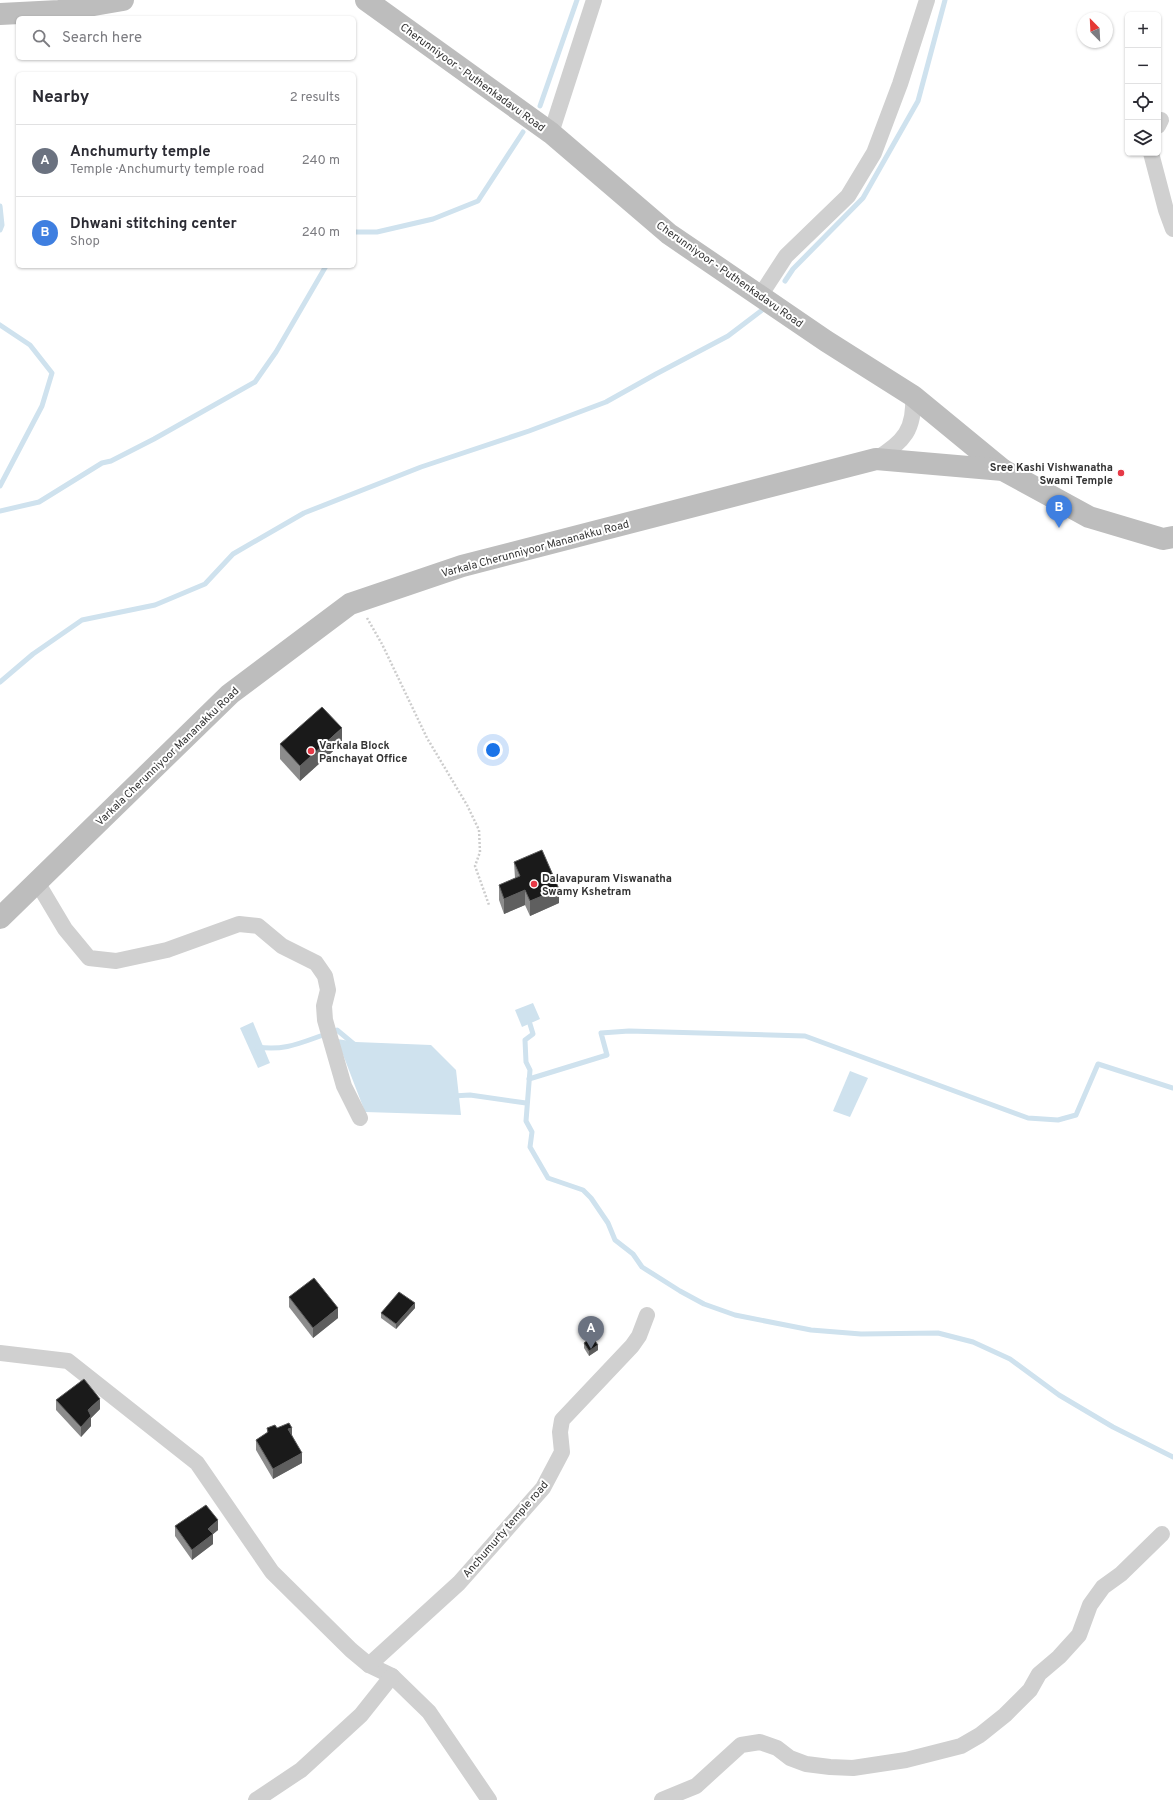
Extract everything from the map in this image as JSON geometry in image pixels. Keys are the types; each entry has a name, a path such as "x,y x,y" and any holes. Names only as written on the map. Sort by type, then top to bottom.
{"main road":[{"path":"0,14 59,11 123,0"},
{"name":"Cherunniyoor - Puthenkadavu Road","path":"366,0 551,133 669,234 826,341 913,396 1003,470"},
{"name":"Varkala Cherunniyoor Mananakku Road","path":"0,918 230,694 350,604 462,566 876,459 1003,470 1089,517 1163,539 1173,537"}],"street":[{"path":"551,133 594,0"},
{"path":"760,296 786,256 848,196 874,153 900,84 927,0"},
{"path":"1152,156 1166,210 1173,229"},
{"path":"876,459 892,449 903,438 912,422 913,396"},
{"path":"37,882 65,929 89,958 116,961 167,950 239,924 258,926 282,946 316,963 325,976 328,990 324,1006 326,1022 332,1044 344,1086 360,1118"},
{"name":"Anchumurty temple road","path":"369,1666 459,1583 543,1488 562,1452 560,1432 562,1420 632,1346 640,1336 647,1315"},
{"path":"0,1353 68,1361 197,1463 272,1572 369,1666 392,1676 429,1712 489,1800"},
{"path":"662,1800 696,1786 741,1745 760,1742 777,1748 790,1758 806,1764 853,1768 906,1760 961,1746 980,1735 1005,1715 1030,1690 1039,1674 1059,1657 1079,1635 1090,1605 1103,1587 1121,1574 1162,1534"},
{"path":"256,1800 301,1770 356,1720 392,1676"}],"path":[{"path":"359,601 427,738 468,805 478,830 480,852 475,866 489,905"}],"water":[{"path":"533,1003 540,1019 522,1027 515,1010"},
{"path":"253,1022 270,1063 258,1068 240,1028"},
{"path":"337,1039 356,1042 431,1045 456,1070 461,1115 365,1112"},
{"path":"850,1071 868,1078 850,1117 833,1111"}],"building":[{"path":"322,707 342,728 300,766 280,744"},
{"path":"542,850 559,889 530,901 525,890 504,899 499,885 520,876 514,862"},
{"path":"314,1278 338,1308 313,1328 289,1297"},
{"path":"399,1292 415,1303 396,1324 381,1313"},
{"path":"592,1337 598,1345 589,1351 584,1343"},
{"path":"84,1379 100,1399 88,1410 91,1416 81,1427 56,1400"},
{"path":"289,1423 292,1428 288,1429 302,1453 273,1469 256,1440 268,1432 267,1428 275,1425 277,1428"},
{"path":"206,1505 218,1520 208,1529 213,1534 192,1550 175,1526"}],"waterway":[{"path":"540,106 577,0"},
{"path":"785,281 793,269 863,198 918,101 945,0"},
{"path":"356,232 377,232 433,219 478,201 523,132"},
{"path":"0,206 2,225 0,230"},
{"path":"0,511 39,502 102,463 111,461 154,439 255,382 276,352 325,268"},
{"path":"0,682 33,654 82,620 155,605 205,584 233,554 304,513 421,467 529,431 606,402 728,336 766,307"},
{"path":"0,325 30,345 52,373 42,406 0,486"},
{"path":"530,1024 533,1034 525,1040 526,1062 530,1070 526,1121 532,1132 530,1147 548,1178 583,1190 591,1198 608,1223 615,1240 633,1254 642,1267 704,1304 735,1315 811,1330 861,1334 938,1333 973,1342 1010,1359 1059,1395 1113,1427 1173,1457"},
{"path":"331,1032 337,1030 355,1045"},
{"path":"529,1079 607,1055 601,1033 629,1031 805,1036 1028,1118 1058,1120 1076,1115 1098,1064 1173,1088"},
{"path":"257,1047 284,1047 326,1034"},
{"path":"453,1096 470,1095 526,1103"}],"place":[{"name":"Sree Kashi Vishwanatha Swami Temple","path":"1121,473"},
{"name":"Dhwani stitching center","path":"1059,528"},
{"name":"Varkala Block Panchayat Office","path":"311,751"},
{"name":"Dalavapuram Viswanatha Swamy Kshetram","path":"534,884"},
{"name":"Anchumurty temple","path":"591,1349"}]}
